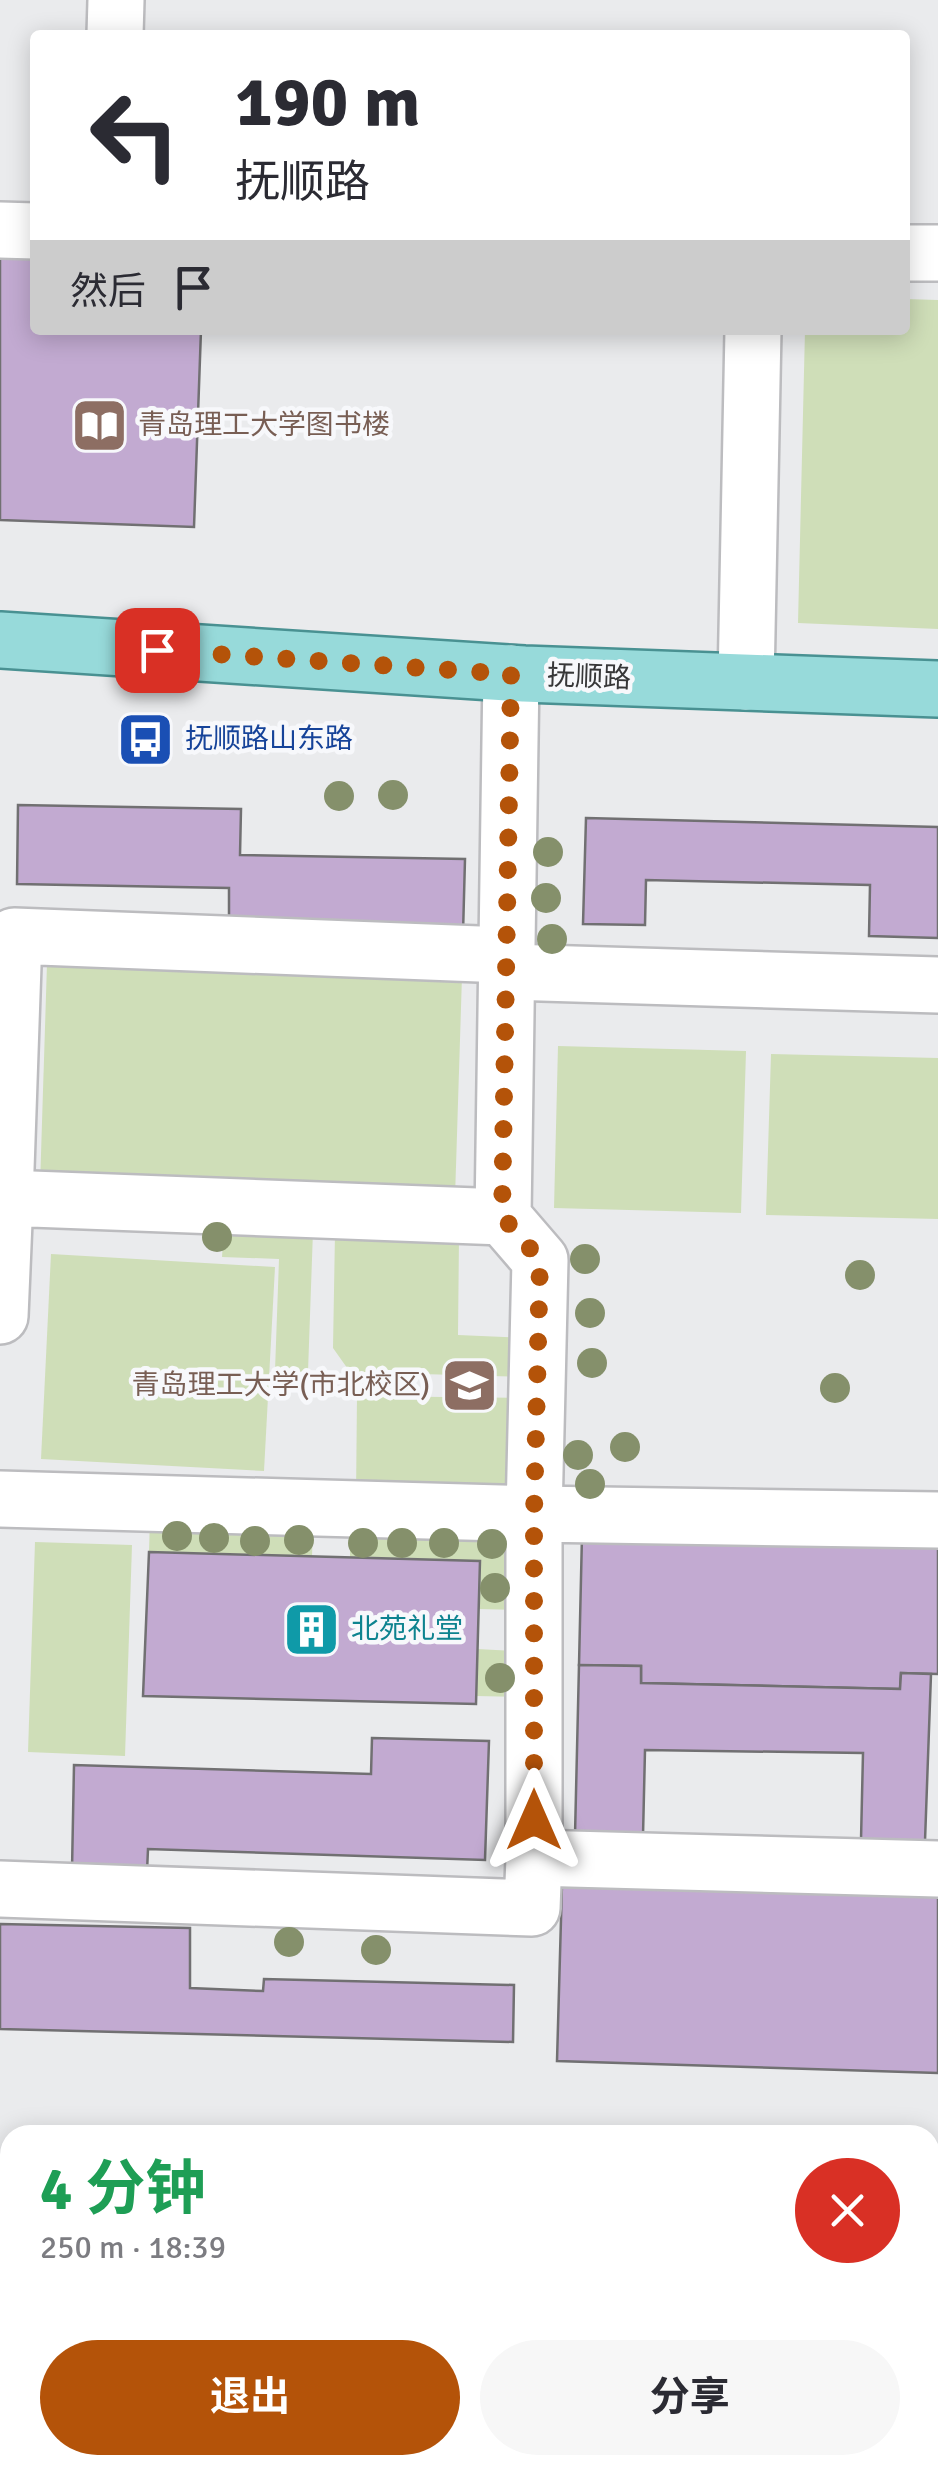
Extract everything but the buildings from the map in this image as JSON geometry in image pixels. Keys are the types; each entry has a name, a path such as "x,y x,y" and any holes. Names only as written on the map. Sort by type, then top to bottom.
{"main road":[{"name":"抚顺路","path":"0,640 511,690 746,682 938,690"}],"street":[{"path":"115,30 116,0"},
{"path":"0,230 30,231"},
{"path":"910,253 938,253"},
{"path":"746,682 753,335"},
{"path":"0,1890 532,1908 540,1260 502,1216 511,690"},
{"path":"0,1316 14,936 938,985"},
{"path":"5,1198 502,1216"},
{"path":"0,1499 534,1514 938,1520"},
{"path":"534,1858 938,1869"}],"green space":[{"path":"910,299 938,300 938,629 798,623 805,335 910,335"},
{"path":"47,964 462,976 455,1198 40,1186"},
{"path":"558,1046 746,1051 741,1213 554,1208"},
{"path":"771,1054 938,1058 938,1219 766,1215"},
{"path":"224,1227 313,1231 308,1372 275,1371 279,1259 222,1257"},
{"path":"335,1233 459,1237 458,1335 531,1338 531,1377 350,1372 333,1348"},
{"path":"51,1254 275,1267 264,1471 41,1459"},
{"path":"357,1396 530,1398 528,1500 356,1497"},
{"path":"150,1518 313,1522 312,1557 149,1552"},
{"path":"350,1523 517,1527 515,1610 478,1609 479,1561 350,1557"},
{"path":"35,1542 132,1545 125,1756 28,1752"},
{"path":"477,1649 517,1651 517,1697 476,1696"}],"place":[{"name":"青岛理工大学图书楼","path":"99,425"},
{"name":"抚顺路山东路","path":"146,739"},
{"name":"青岛理工大学(市北校区)","path":"469,1385"},
{"name":"北苑礼堂","path":"312,1629"}],"route":[{"path":"157,650 511,674 502,1216 540,1260 534,1514 534,1820"}]}
